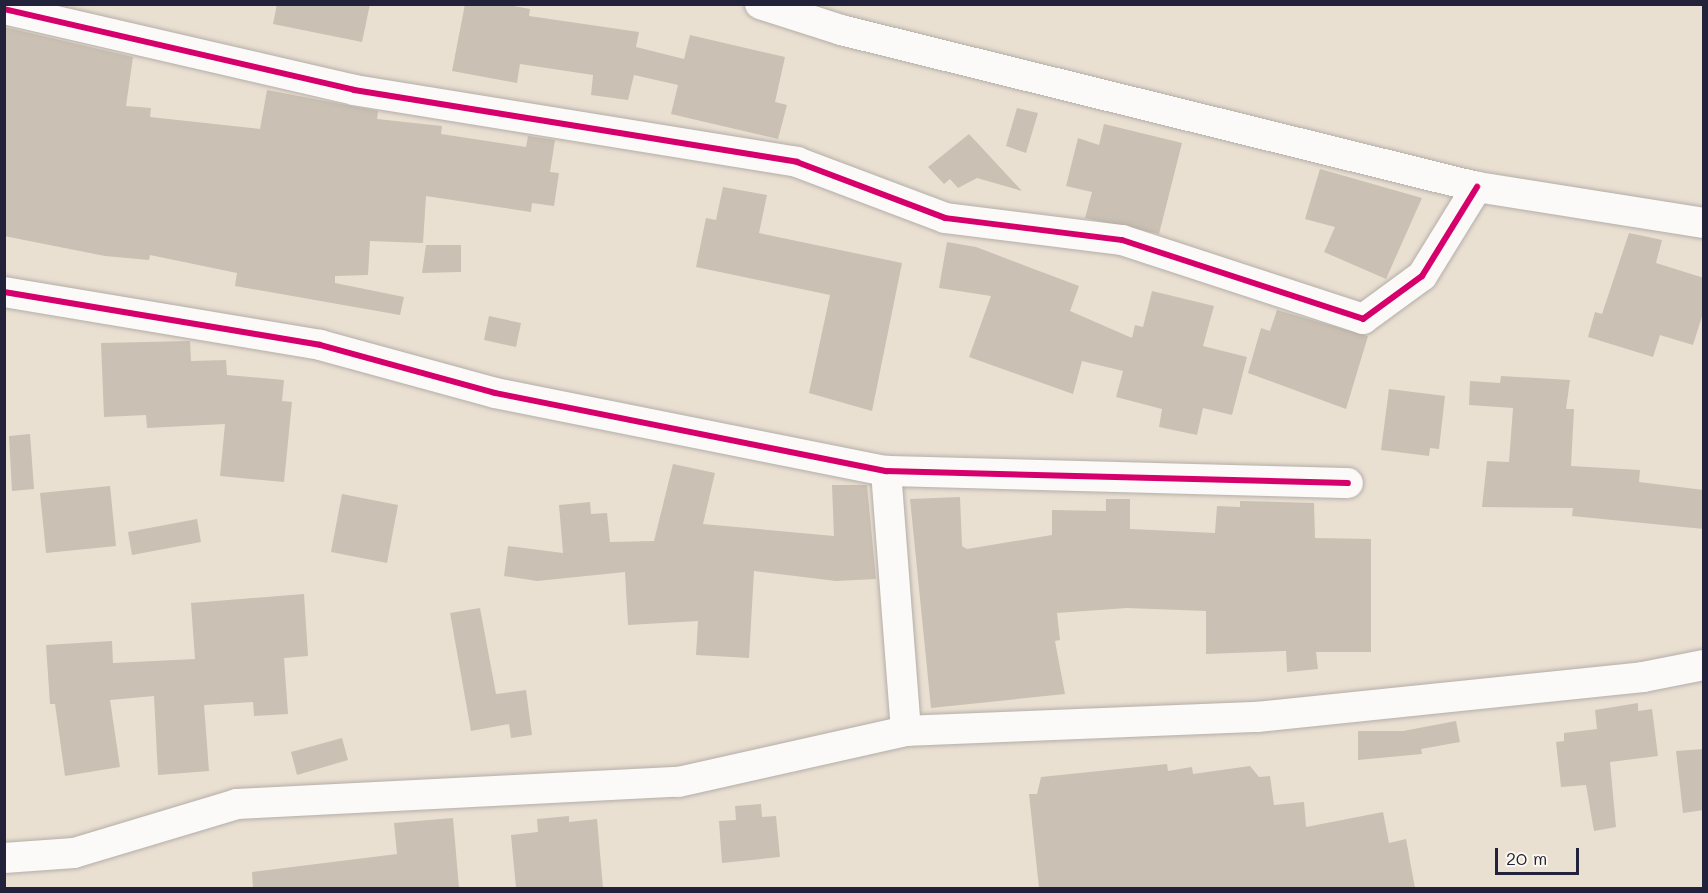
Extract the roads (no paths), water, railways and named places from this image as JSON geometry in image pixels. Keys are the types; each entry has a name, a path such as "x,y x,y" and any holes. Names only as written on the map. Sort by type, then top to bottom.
{"street":[{"path":"760,4 841,30 1477,187 1704,223"},
{"path":"4,9 354,90 796,162 945,218 1122,240 1363,319 1422,276 1477,187"},
{"path":"4,292 320,345 495,393 886,471 1348,483"},
{"path":"886,471 906,731"},
{"path":"4,858 74,853 237,804 678,782 906,731 1257,717 1643,677 1704,665"}]}
